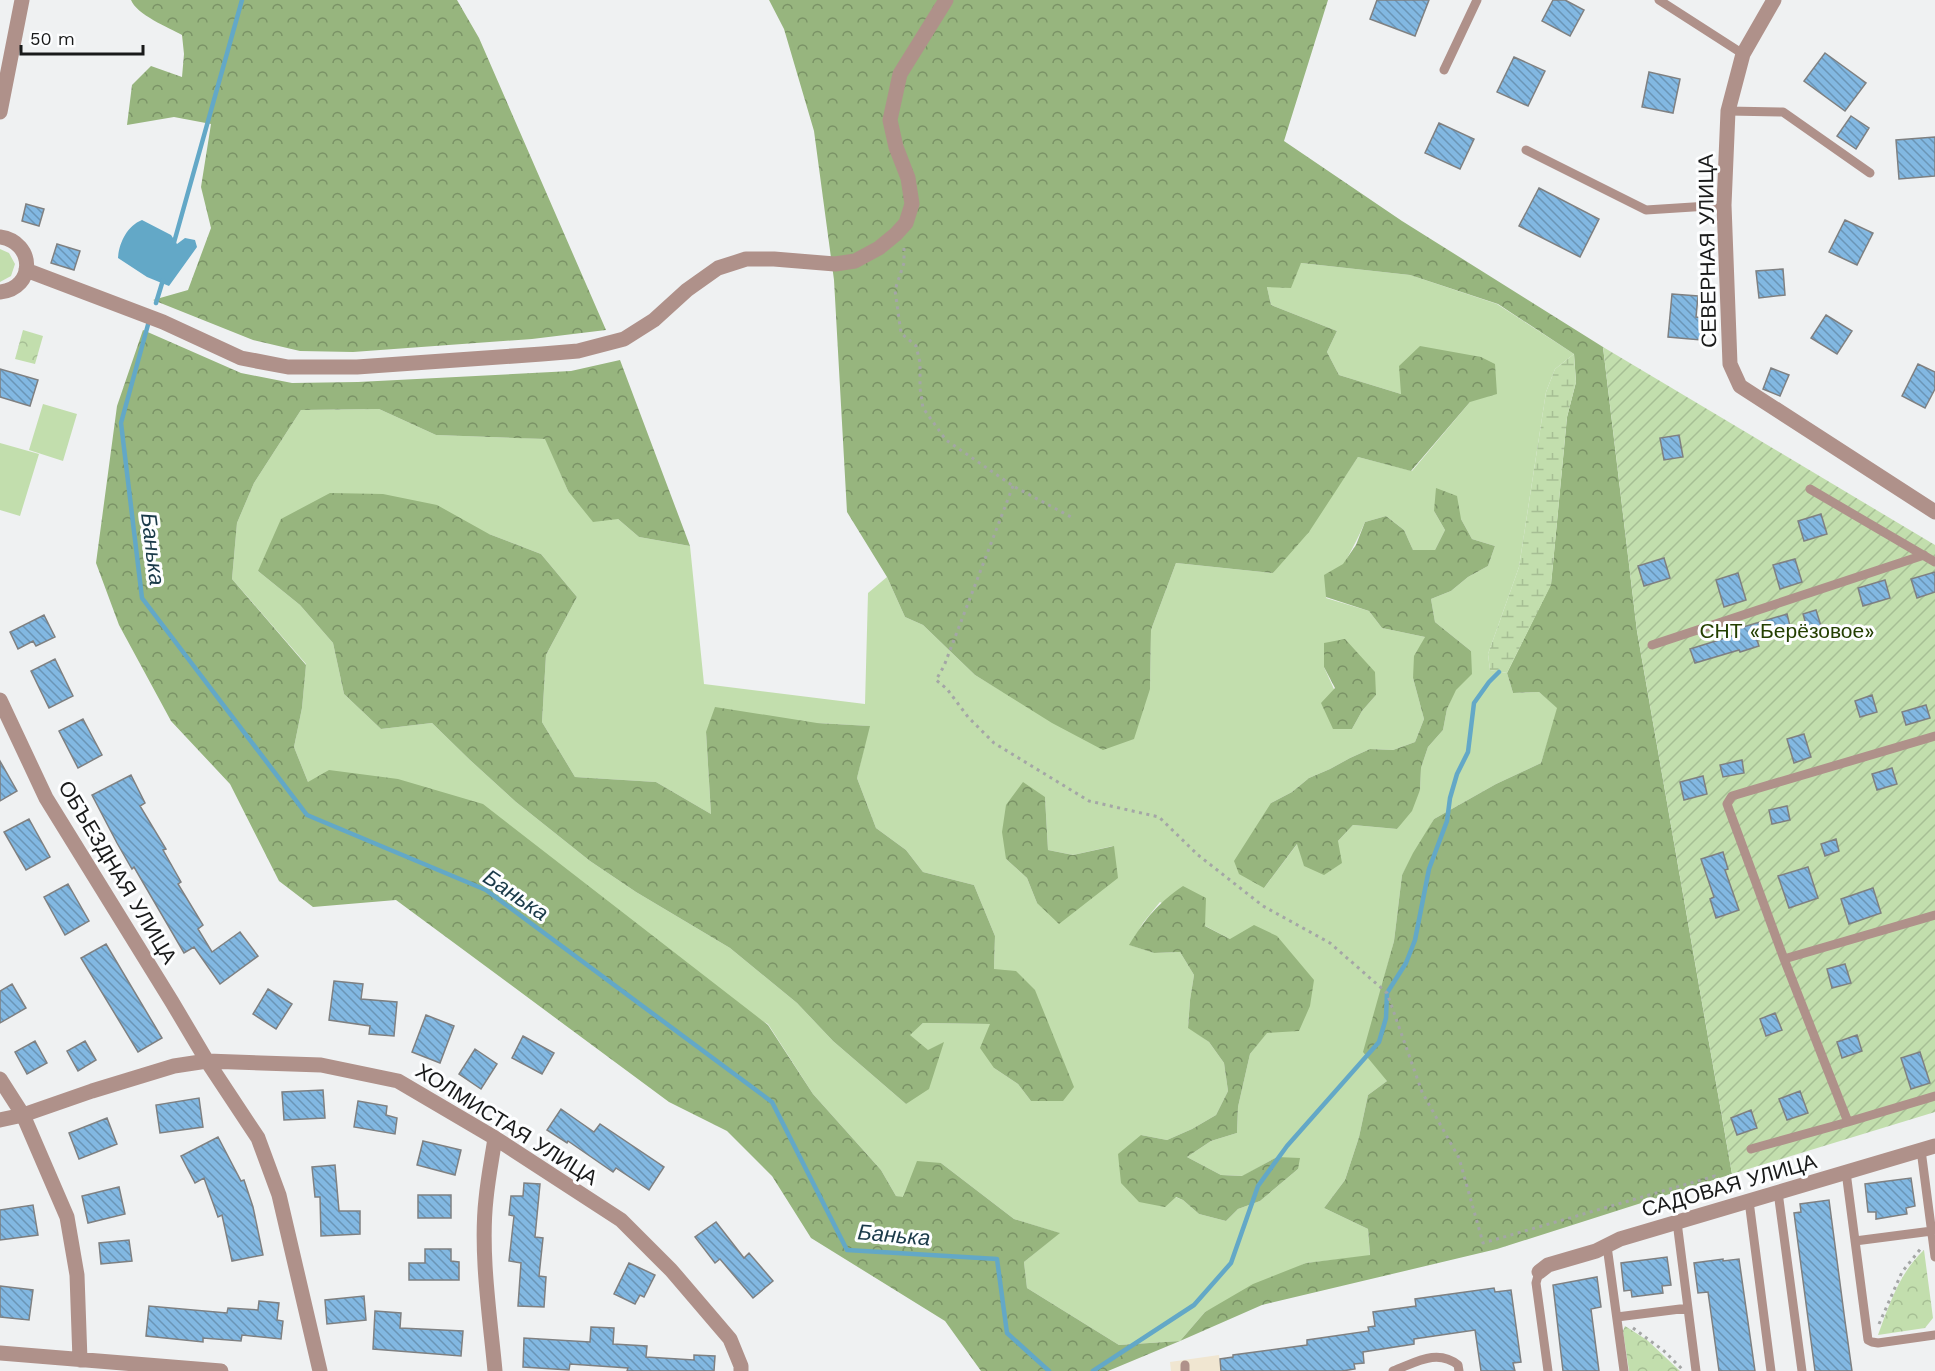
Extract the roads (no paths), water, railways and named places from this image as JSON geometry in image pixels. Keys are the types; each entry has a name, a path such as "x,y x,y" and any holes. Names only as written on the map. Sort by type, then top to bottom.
{"street":[{"path":"0,112 22,0"},
{"path":"26,270 163,322 242,358 288,368 357,367 478,360 578,351 624,339 654,320 687,290 718,268 746,259 835,264 855,261 879,248 896,234 906,223 912,204 908,178 896,147 891,120 900,74 946,0"},
{"name":"СЕВЕРНАЯ УЛИЦА","path":"1774,0 1743,54 1728,111 1724,205 1730,364 1740,386 1934,510"},
{"path":"0,237 7,238 21,247 25,254 26,270 18,285 11,290 0,292"},
{"name":"ОБЪЕЗДНАЯ УЛИЦА","path":"0,700 46,798 207,1061 258,1138 279,1195 320,1371"},
{"name":"ХОЛМИСТАЯ УЛИЦА","path":"0,1120 23,1115 174,1066 207,1061 321,1065 398,1081 495,1138 621,1220 671,1270 730,1340 741,1371"},
{"path":"0,1079 23,1115 67,1217 77,1275 80,1360"},
{"path":"495,1138 485,1200 485,1242 495,1371"},
{"name":"САДОВАЯ УЛИЦА","path":"1539,1272 1548,1265 1607,1246 1620,1239 1928,1148"},
{"path":"0,1353 221,1371"}],"lane":[{"path":"1444,70 1477,0"},
{"path":"1659,0 1743,54"},
{"path":"1728,111 1783,112 1870,173"},
{"path":"1526,150 1646,210 1724,205"},
{"path":"1810,489 1935,562"},
{"path":"1652,645 1924,555"},
{"path":"1848,1122 1727,808 1728,800 1732,796 1935,736"},
{"path":"1784,960 1935,915"},
{"path":"1751,1149 1935,1096"},
{"path":"1928,1148 1935,1257"},
{"path":"1846,1172 1867,1335 1872,1342 1935,1335"},
{"path":"1778,1192 1802,1371"},
{"path":"1749,1201 1771,1371"},
{"path":"1677,1222 1696,1371"},
{"path":"1855,1241 1932,1234"},
{"path":"1607,1246 1624,1371"},
{"path":"1539,1272 1536,1283 1548,1371"},
{"path":"1617,1317 1688,1308"},
{"path":"1393,1371 1431,1357 1441,1356 1449,1358 1458,1365 1459,1371"}],"water":[{"path":"142,220 171,235 177,244 185,238 195,240 197,247 169,286 147,277 118,258 125,236 132,226"}],"waterway":[{"name":"Банька","path":"173,246 242,0"},
{"name":"Банька","path":"156,303 163,280"},
{"name":"Банька","path":"149,321 121,423 142,598 307,815 486,890 772,1102 847,1250 997,1259 1007,1333 1049,1371"},
{"path":"1093,1371 1194,1305 1231,1263 1258,1186 1287,1146 1379,1042 1386,1018 1387,993 1406,963 1415,940 1429,869 1447,821 1450,798 1457,774 1468,752 1474,703 1499,672"}],"park label":[{"name":"СНТ «Берёзовое»","path":"1787,630"}]}
